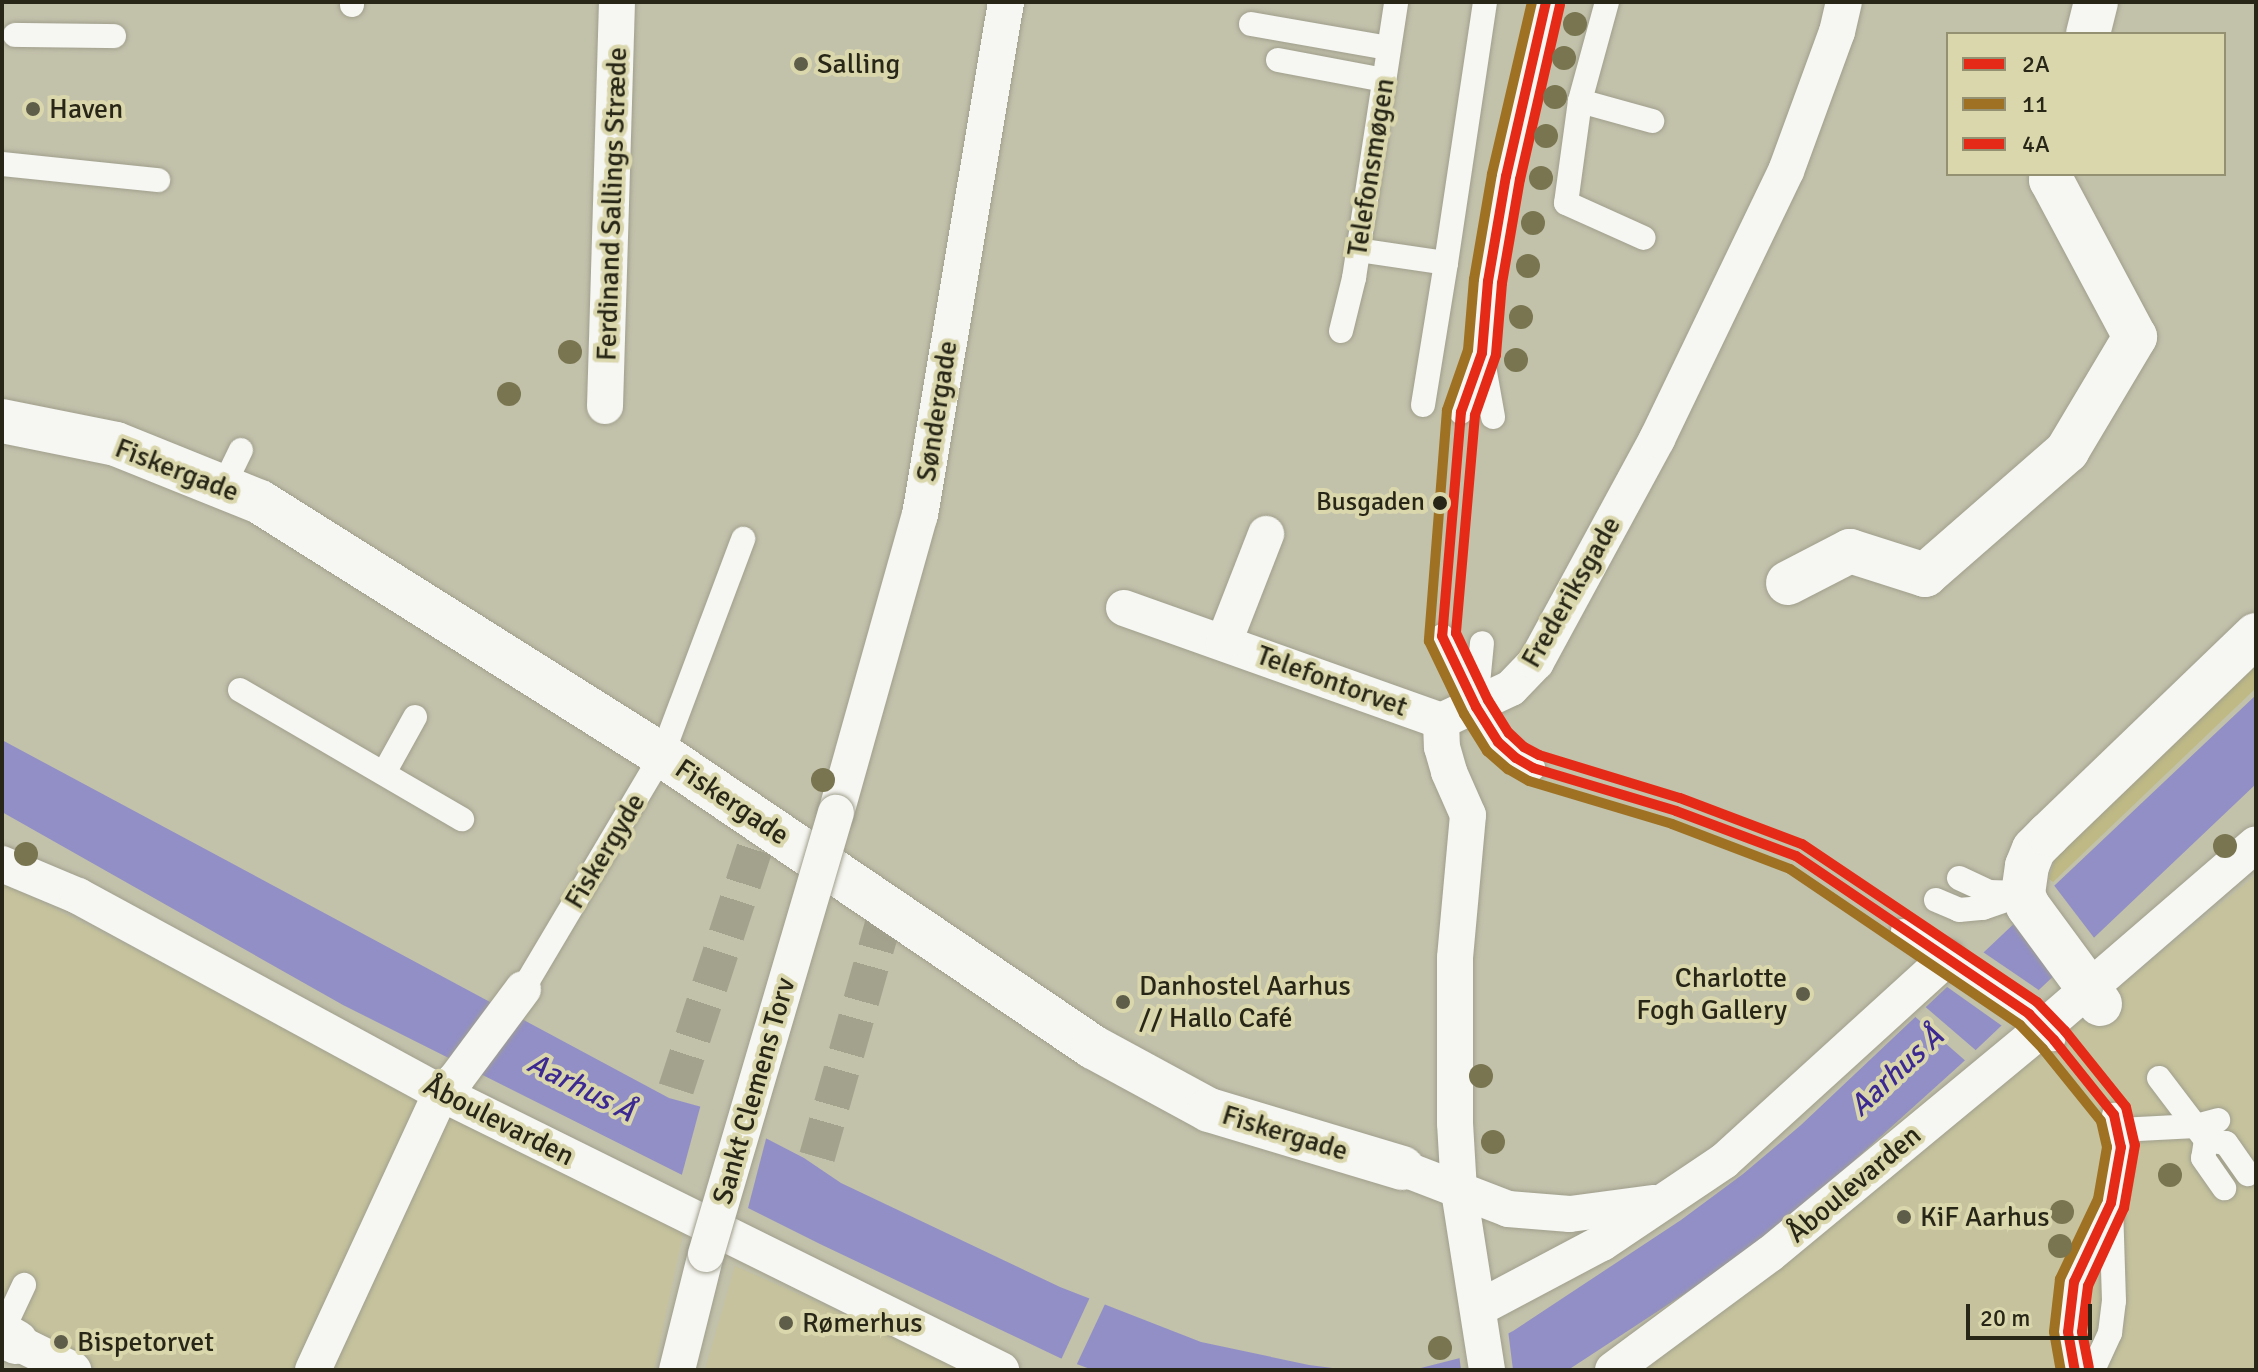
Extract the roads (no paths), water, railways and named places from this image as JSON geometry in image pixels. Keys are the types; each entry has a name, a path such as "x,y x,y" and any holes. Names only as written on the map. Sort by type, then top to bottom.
{"street":[{"name":"Ferdinand Sallings Stræde","path":"605,406 617,2"},
{"name":"Søndergade","path":"836,813 920,515 1006,2"},
{"name":"Frederiksgade","path":"1441,721 1511,688 1536,662 1657,439 1786,171 1837,32 1844,2"},
{"path":"2088,32 2096,2"},
{"path":"1788,583 1850,551 1925,575 2067,451 2135,337 2051,180 2052,176"},
{"name":"Fiskergade","path":"2,421 232,468 260,502 454,640 662,755 1093,1047 1209,1110 1402,1168 1508,1209 1570,1214 1663,1202"},
{"name":"Telefontorvet","path":"1224,642 1266,534"},
{"name":"Telefontorvet","path":"1124,608 1441,721"},
{"path":"2088,988 2026,900 2023,880 2034,849 2256,635"},
{"path":"1441,721 1442,747 1449,772 1468,815 1455,958 1452,1031 1459,1191 1487,1370"},
{"name":"Sankt Clemens Torv","path":"677,1370 706,1254 836,813"},
{"name":"Åboulevarden","path":"1613,1370 1770,1254 2256,844"},
{"name":"Åboulevarden","path":"2,864 78,896 1001,1370"},
{"path":"1480,1313 1602,1243 1724,1161 1954,963"},
{"name":"Fiskergyde","path":"313,1370 448,1086 515,1000"},
{"path":"7,1336 73,1370"}],"lane":[{"name":"Telefonsmøgen","path":"1341,331 1358,250 1396,2"},
{"path":"1423,405 1485,2"},
{"path":"1493,417 1482,353 1488,281 1506,176 1546,2"},
{"path":"1607,2 1580,101 1566,203 1644,238"},
{"path":"1251,24 1389,48"},
{"path":"15,35 114,36"},
{"path":"1278,60 1384,80"},
{"path":"1580,101 1652,121"},
{"path":"2,164 158,180"},
{"path":"1358,250 1446,263"},
{"path":"1461,412 1482,353"},
{"name":"Fiskergyde","path":"515,1000 662,755 743,539"},
{"path":"1442,636 1476,707 1498,742 1533,768"},
{"path":"1476,707 1482,643"},
{"path":"240,690 462,819"},
{"path":"384,773 415,717"},
{"path":"1959,878 1989,892 2026,900"},
{"path":"1936,900 1959,910 2026,900"},
{"path":"1903,931 1954,963 2042,1027"},
{"path":"2159,1078 2207,1129 2226,1143 2248,1174"},
{"path":"2075,1370 2068,1332 2074,1282 2111,1203 2120,1166 2116,1123 2207,1129"},
{"path":"2207,1129 2203,1158 2224,1188"},
{"path":"2093,1370 2110,1333 2114,1301 2111,1203"},
{"path":"7,1336 24,1285"}],"water":[{"name":"Aarhus Å","path":"2256,695 2256,784 1961,1064 1826,1186 1724,1268 1568,1370 1413,1370 1460,1358 1513,1331 1681,1220 1743,1174 1801,1125"},
{"name":"Aarhus Å","path":"2,740 669,1098 709,1109 804,1158 841,1183 1060,1287 1201,1342 1348,1370 1093,1370 1060,1358 820,1244 343,1005 2,812"}],"tunnel":[{"path":"676,1089 763,823"},
{"path":"817,1157 888,906"}],"place":[{"name":"Salling","path":"801,64"},
{"name":"Haven","path":"33,109"},
{"name":"Busgaden","path":"1440,503"},
{"name":"Charlotte Fogh Gallery","path":"1803,994"},
{"name":"Danhostel Aarhus // Hallo Café","path":"1123,1002"},
{"name":"KiF Aarhus","path":"1904,1217"},
{"name":"Rømerhus","path":"786,1323"},
{"name":"Bispetorvet","path":"61,1342"}]}
